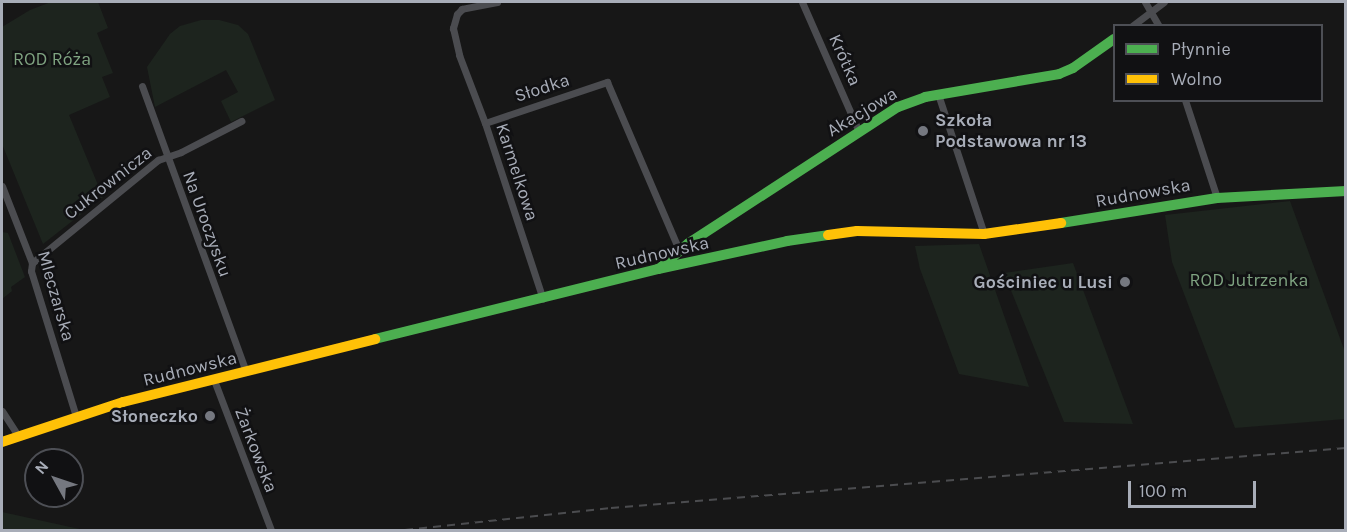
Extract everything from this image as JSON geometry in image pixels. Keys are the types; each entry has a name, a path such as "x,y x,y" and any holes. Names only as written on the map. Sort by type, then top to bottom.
{"main road":[{"name":"Akacjowa","path":"658,269 679,250 898,107 938,94 1059,74 1073,68 1113,40"},
{"name":"Rudnowska","path":"2,442 76,416 214,380 658,269 787,241 848,231 984,234 1024,230 1167,204 1217,198 1346,191"}],"street":[{"name":"Karmelkowa","path":"497,2 472,6 457,14 453,28 459,56 485,123 543,298"},
{"name":"Krótka","path":"802,2 859,132"},
{"path":"1145,2 1158,24"},
{"path":"1135,24 1164,2"},
{"name":"Słodka","path":"485,123 607,82 679,250"},
{"name":"Na Uroczysku","path":"142,86 246,372"},
{"path":"938,94 984,234"},
{"path":"1186,102 1217,198"},
{"name":"Cukrownicza","path":"32,263 150,165 241,121"},
{"name":"Mleczarska","path":"2,186 32,263 31,271 76,416"},
{"name":"Żarkowska","path":"214,380 271,531"},
{"path":"2,411 18,436"}],"green space":[{"name":"ROD Róża","path":"51,2 98,2 108,28 97,33 113,73 102,77 110,97 69,115 103,197 43,244 2,144 2,27 30,10"},
{"path":"201,20 219,20 238,25 248,34 275,100 231,122 221,101 238,92 226,70 155,107 147,67 170,34 180,26"},
{"name":"ROD Jutrzenka","path":"1290,201 1345,352 1345,419 1235,428 1172,262 1165,215"},
{"path":"2,232 8,233 25,277 11,287 12,291 2,299"},
{"path":"979,244 1029,387 959,374 920,269 915,246"},
{"path":"1073,263 1133,424 1064,422 1004,273"},
{"path":"2,512 84,530 2,530"}],"railway":[{"path":"405,530 611,508 1346,448"}],"traffic: fast":[{"path":"660,268 689,243 898,107 925,97 1059,74 1073,68 1113,40"},
{"path":"1061,223 1217,198 1346,191"},
{"path":"375,339 658,269 787,241 828,235"}],"traffic: slow":[{"path":"828,235 857,231 984,234 1061,223"},
{"path":"2,442 123,402 375,339"}],"place":[{"name":"Szkoła Podstawowa nr 13","path":"923,131"},
{"name":"Gościniec u Lusi","path":"1125,282"},
{"name":"Słoneczko","path":"210,416"}]}
